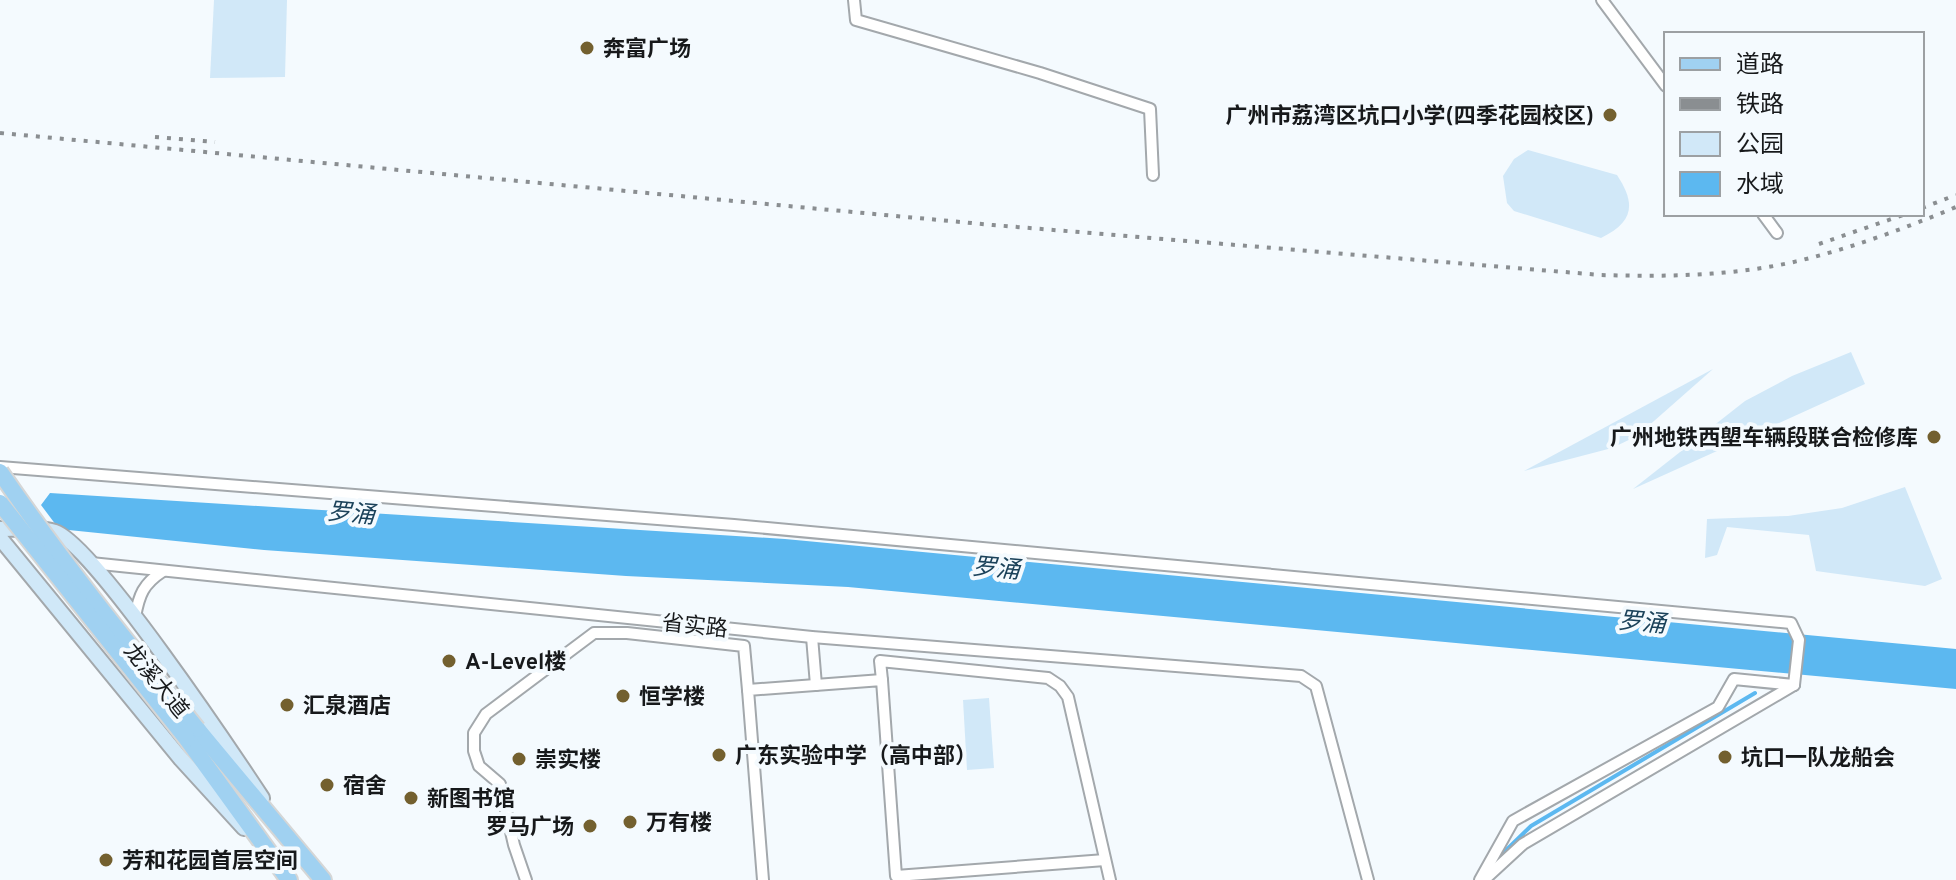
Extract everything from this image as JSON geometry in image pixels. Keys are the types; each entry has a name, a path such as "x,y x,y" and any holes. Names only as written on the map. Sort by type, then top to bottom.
{"main road":[{"name":"龙溪大道","path":"0,470 34,521 192,734 289,880"},
{"name":"龙溪大道","path":"0,503 192,734 292,841 323,880"}],"street":[{"path":"854,0 856,20 1040,73 1150,109 1153,175"},
{"path":"1602,0 1664,83"},
{"path":"1764,216 1777,233"},
{"path":"0,470 734,525 1791,623 1799,640 1794,685"},
{"path":"0,529 55,532 75,545 135,617 292,841"},
{"path":"0,538 181,759 275,862"},
{"path":"14,556 26,548 46,545 66,547 88,560"},
{"path":"0,548 14,556"},
{"name":"省实路","path":"88,560 164,571 812,637 1301,676 1316,686 1368,880"},
{"path":"135,617 139,592 164,571"},
{"path":"526,880 514,845 500,784 479,766 474,751 474,733 486,714 594,633 627,633 744,646 763,880"},
{"path":"812,637 816,685"},
{"path":"1105,860 896,876 880,661 1048,678 1060,686 1068,697 1110,880"},
{"path":"1482,880 1513,821 1718,707 1734,679 1794,685"},
{"path":"748,690 882,680"},
{"path":"1482,880 1523,844 1794,685"},
{"path":"1025,867 1026,880"}],"green space":[{"path":"214,0 287,0 285,77 210,78"},
{"path":"1528,150 1617,175 1629,203 1626,219 1601,238 1514,211 1507,203 1503,176 1514,159"},
{"path":"1851,352 1865,384 1633,489 1745,401 1792,376"},
{"path":"1713,369 1637,436 1612,448 1524,471"},
{"path":"1905,487 1942,579 1925,586 1816,571 1809,535 1727,527 1717,555 1705,558 1707,519 1788,516 1842,508"},
{"path":"989,698 994,768 967,770 963,700"}],"water":[{"name":"罗涌","path":"50,493 785,539 1956,649 1956,689 848,587 626,576 264,550 59,529 41,505"}],"waterway":[{"path":"1496,860 1531,826 1755,693"}],"railway":[{"path":"0,133 993,225 1601,275 1706,274 1758,269 1829,253 1956,207"},
{"path":"155,137 215,142"},
{"path":"1924,207 1956,195"},
{"path":"1819,244 1900,216"}],"place":[{"name":"奔富广场","path":"587,48"},
{"name":"广州市荔湾区坑口小学(四季花园校区)","path":"1610,115"},
{"name":"广州地铁西塱车辆段联合检修库","path":"1934,437"},
{"name":"A-Level楼","path":"449,661"},
{"name":"恒学楼","path":"623,696"},
{"name":"汇泉酒店","path":"287,705"},
{"name":"广东实验中学（高中部）","path":"719,755"},
{"name":"坑口一队龙船会","path":"1725,757"},
{"name":"崇实楼","path":"519,759"},
{"name":"宿舍","path":"327,785"},
{"name":"新图书馆","path":"411,798"},
{"name":"万有楼","path":"630,822"},
{"name":"罗马广场","path":"590,826"},
{"name":"芳和花园首层空间","path":"106,860"}]}
